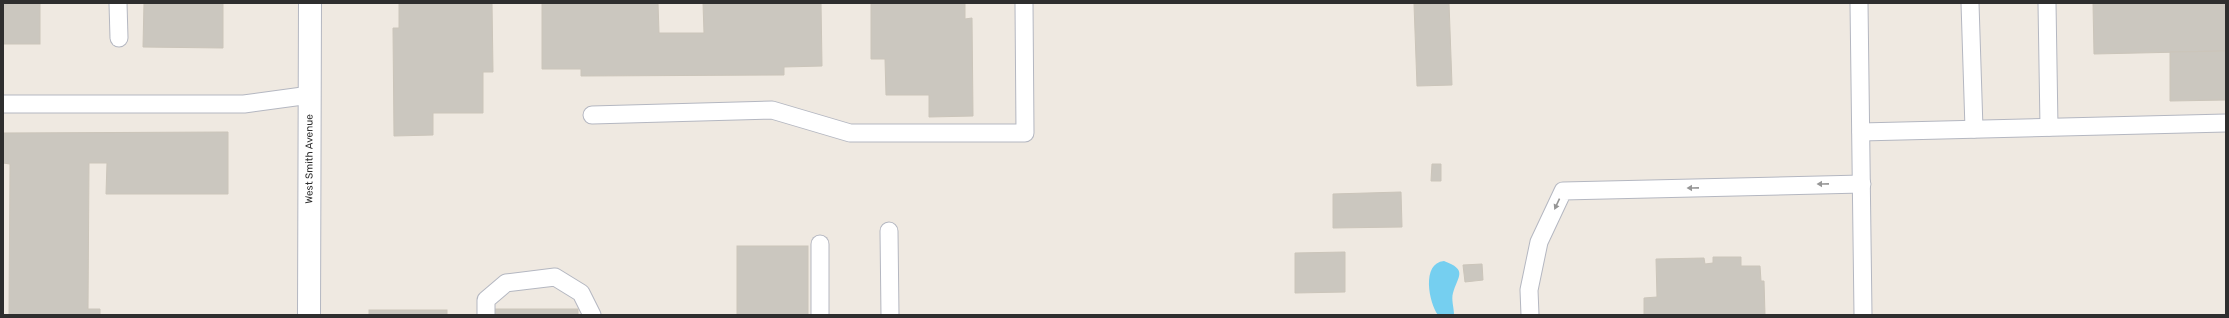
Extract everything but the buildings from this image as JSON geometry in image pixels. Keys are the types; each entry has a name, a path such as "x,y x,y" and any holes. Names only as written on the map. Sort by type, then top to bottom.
{"street":[{"name":"West Smith Avenue","path":"309,315 310,3"}],"lane":[{"path":"118,3 119,38"},
{"path":"592,114 772,110 850,133 1024,133 1024,3"},
{"path":"1859,3 1864,315"},
{"path":"1970,3 1974,129"},
{"path":"2047,3 2049,128"},
{"path":"3,104 244,104 310,95"},
{"path":"1861,132 2226,123"},
{"path":"1530,315 1529,290 1539,242 1563,191 1862,184"},
{"path":"890,231 890,315"},
{"path":"820,244 820,315"},
{"path":"486,315 486,300 506,283 555,277 581,293 592,315"}],"water":[{"path":"1444,261 1456,267 1459,271 1459,278 1452,295 1454,315 1438,315 1430,293 1429,284 1432,269 1437,263"}]}
